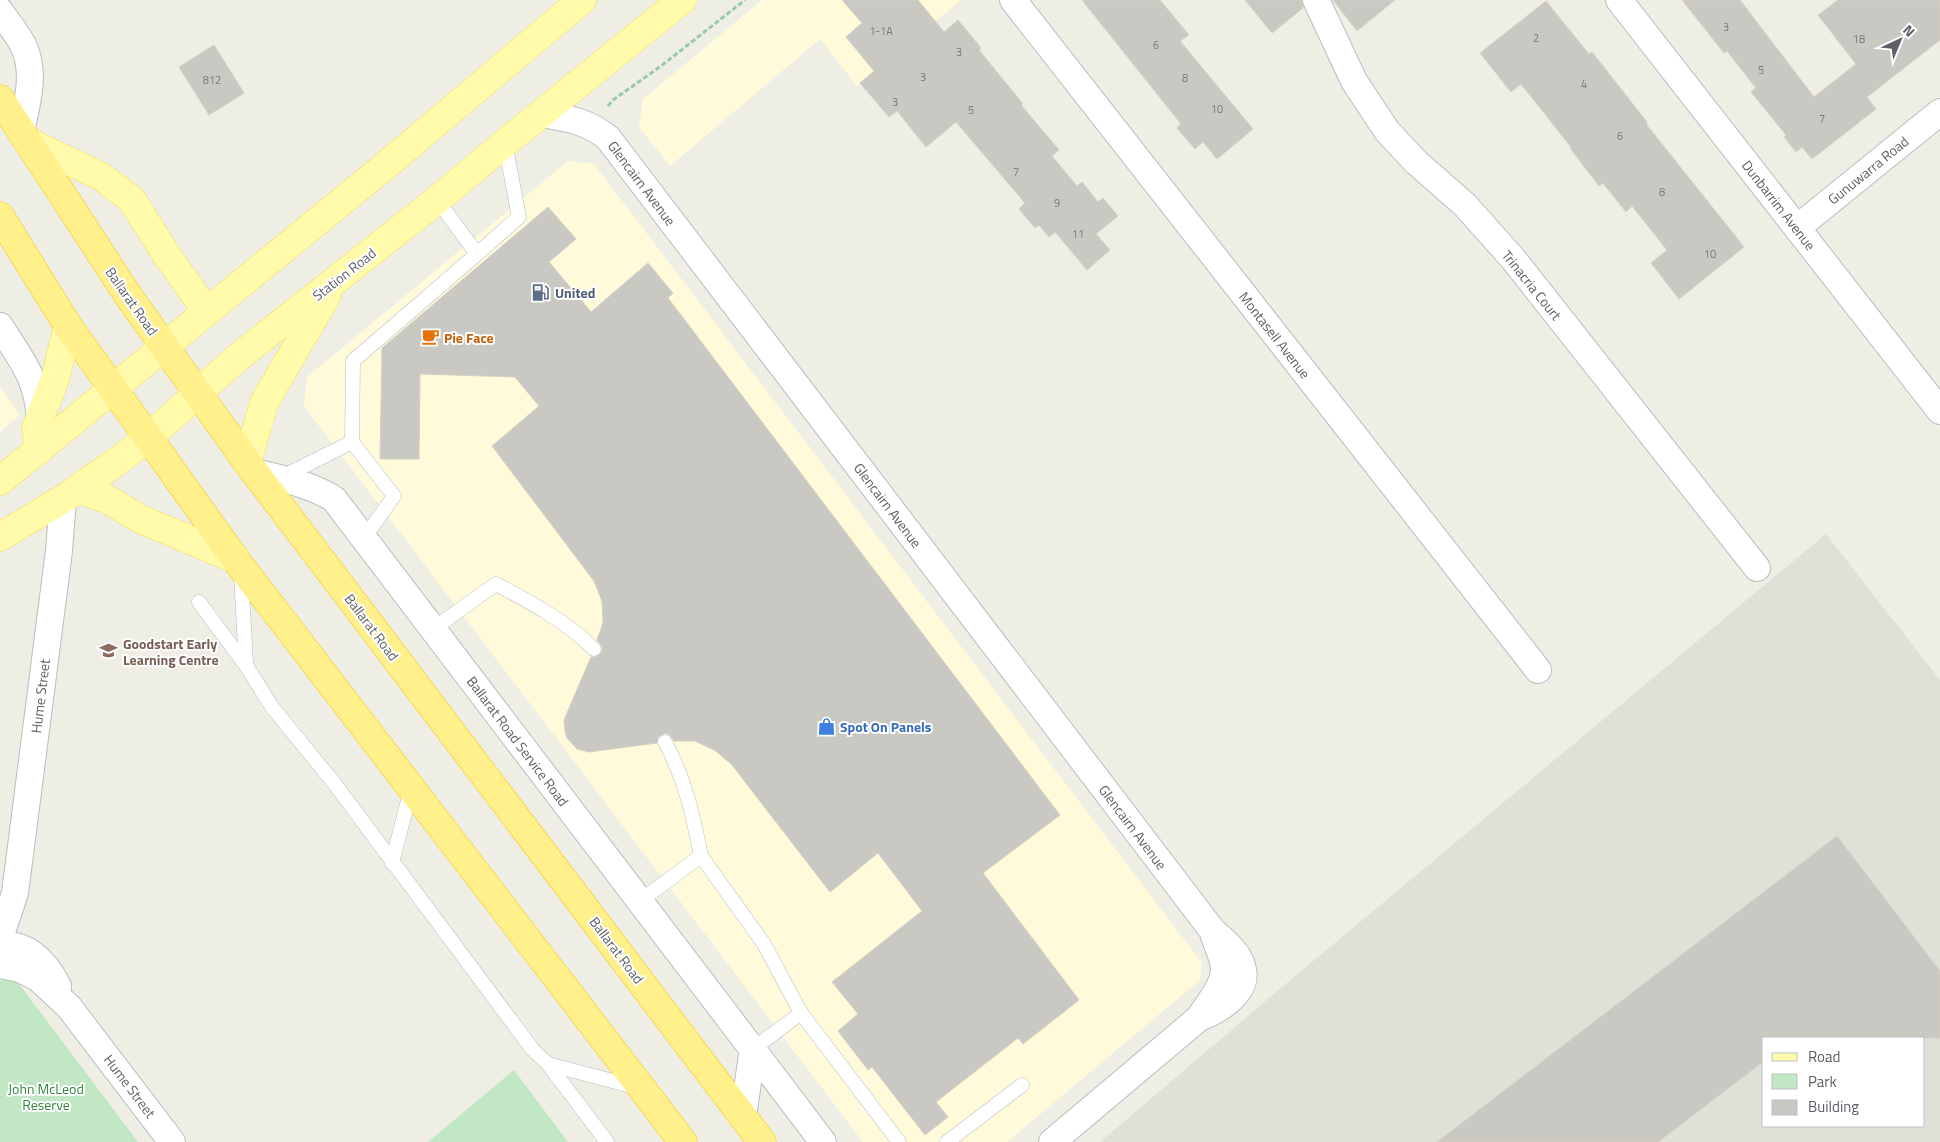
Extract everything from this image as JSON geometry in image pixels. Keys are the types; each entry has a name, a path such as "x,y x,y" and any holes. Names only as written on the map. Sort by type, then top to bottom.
{"highway":[{"name":"Ballarat Road","path":"0,99 131,300 197,393 260,471 762,1142"},
{"path":"0,216 68,326 238,562 683,1142"}],"main road":[{"path":"0,481 378,171 582,0"},
{"name":"Station Road","path":"0,537 70,494 148,438 236,359 437,200 682,0"},
{"path":"24,136 102,177 132,200 166,254 207,312"},
{"path":"260,471 264,403 335,281"},
{"path":"39,450 36,428 55,379 68,326"},
{"path":"70,494 107,499 140,520 238,562"}],"street":[{"name":"Montasell Avenue","path":"1013,0 1538,670"},
{"name":"Trinacria Court","path":"1316,0 1354,81 1387,131 1416,162 1465,205 1514,260 1757,568"},
{"name":"Dunbarrim Avenue","path":"1619,0 1940,411"},
{"path":"0,11 23,46 30,65 30,84 24,136"},
{"name":"Gunuwarra Road","path":"1797,228 1940,112"},
{"name":"Glencairn Avenue","path":"541,114 575,120 593,126 608,138 1212,930 1224,969 1217,989 1198,1018 1052,1142"},
{"path":"0,326 30,373 37,393 40,419"},
{"name":"Ballarat Road Service Road","path":"260,471 321,491 334,499 824,1142"},
{"name":"Hume Street","path":"70,494 59,551 50,615 7,955 26,971 38,978 69,1007 172,1142"},
{"name":"Hume Street","path":"0,938 15,893"},
{"path":"742,1116 753,1050"}],"lane":[{"path":"364,538 394,496 352,442 353,361 519,217 505,143"},
{"path":"437,200 477,254"},
{"path":"0,246 26,257"},
{"path":"260,471 352,442"},
{"path":"238,562 243,594 244,646 247,667"},
{"path":"433,629 496,584 536,604 575,630 594,649"},
{"path":"199,602 247,667 272,706 334,783 533,1050 548,1064 607,1142"},
{"path":"665,742 685,786 701,856 764,944 801,1013 899,1142"},
{"path":"392,863 411,788"},
{"path":"640,901 701,856"},
{"path":"753,1050 801,1013"},
{"path":"548,1064 644,1090"},
{"path":"947,1142 1022,1085"}],"path":[{"path":"593,126 613,100 661,66 745,0"}],"shaded area":[{"path":"762,0 961,0 857,86 820,39 670,166 639,127 643,99"},
{"path":"568,161 594,164 1202,963 1200,980 1007,1142 863,1142 304,406 307,377"},
{"path":"0,387 18,413 17,418 0,432"},
{"path":"1826,534 1940,680 1940,1142 1100,1142 1288,982"}],"green space":[{"name":"John McLeod Reserve","path":"10,972 138,1142 0,1142 0,981"},
{"path":"514,1070 568,1142 428,1142"}],"building":[{"path":"842,0 918,0 944,32 958,20 981,48 979,50 1023,104 1021,105 1059,150 1052,156 1077,186 1082,182 1098,202 1103,198 1118,216 1096,234 1110,250 1087,270 1055,232 1049,237 1039,225 1035,228 1019,209 1025,203 956,122 926,147 897,111 889,117 860,83 874,71 846,37 862,23"},
{"path":"1082,0 1160,0 1189,35 1180,41 1253,129 1217,159 1203,142 1195,149 1177,128 1181,124"},
{"path":"1245,0 1301,0 1303,8 1272,33"},
{"path":"1333,0 1395,0 1357,31"},
{"path":"1682,0 1740,0 1814,97 1856,64 1818,15 1838,0 1940,0 1940,40 1867,97 1876,109 1812,159 1802,147 1796,152 1784,137 1786,135 1751,92 1756,88 1727,51 1724,53"},
{"path":"1546,1 1589,54 1592,52 1647,122 1646,124 1744,247 1679,299 1651,263 1667,250 1632,206 1626,212 1603,183 1599,186 1521,84 1511,92 1480,53"},
{"path":"214,45 244,93 209,115 179,67"},
{"path":"548,207 576,239 549,262 591,312 648,263 673,293 668,298 1060,815 983,873 1079,1000 1023,1044 1018,1038 936,1102 948,1117 925,1135 872,1067 868,1070 838,1031 858,1014 832,982 922,911 878,853 830,892 732,765 716,751 695,741 674,741 666,733 658,737 657,743 589,752 577,749 567,738 564,720 591,657 597,657 602,651 602,646 597,640 603,623 602,601 594,581 492,446 539,406 515,377 420,374 419,459 380,459 382,348"},
{"path":"1837,836 1940,971 1940,1038 1762,1037 1762,1063 1658,1142 1437,1142"}],"place":[{"name":"United","path":"541,292"},
{"name":"Pie Face","path":"430,337"},
{"name":"Goodstart Early Learning Centre","path":"109,651"},
{"name":"Spot On Panels","path":"826,726"}]}
